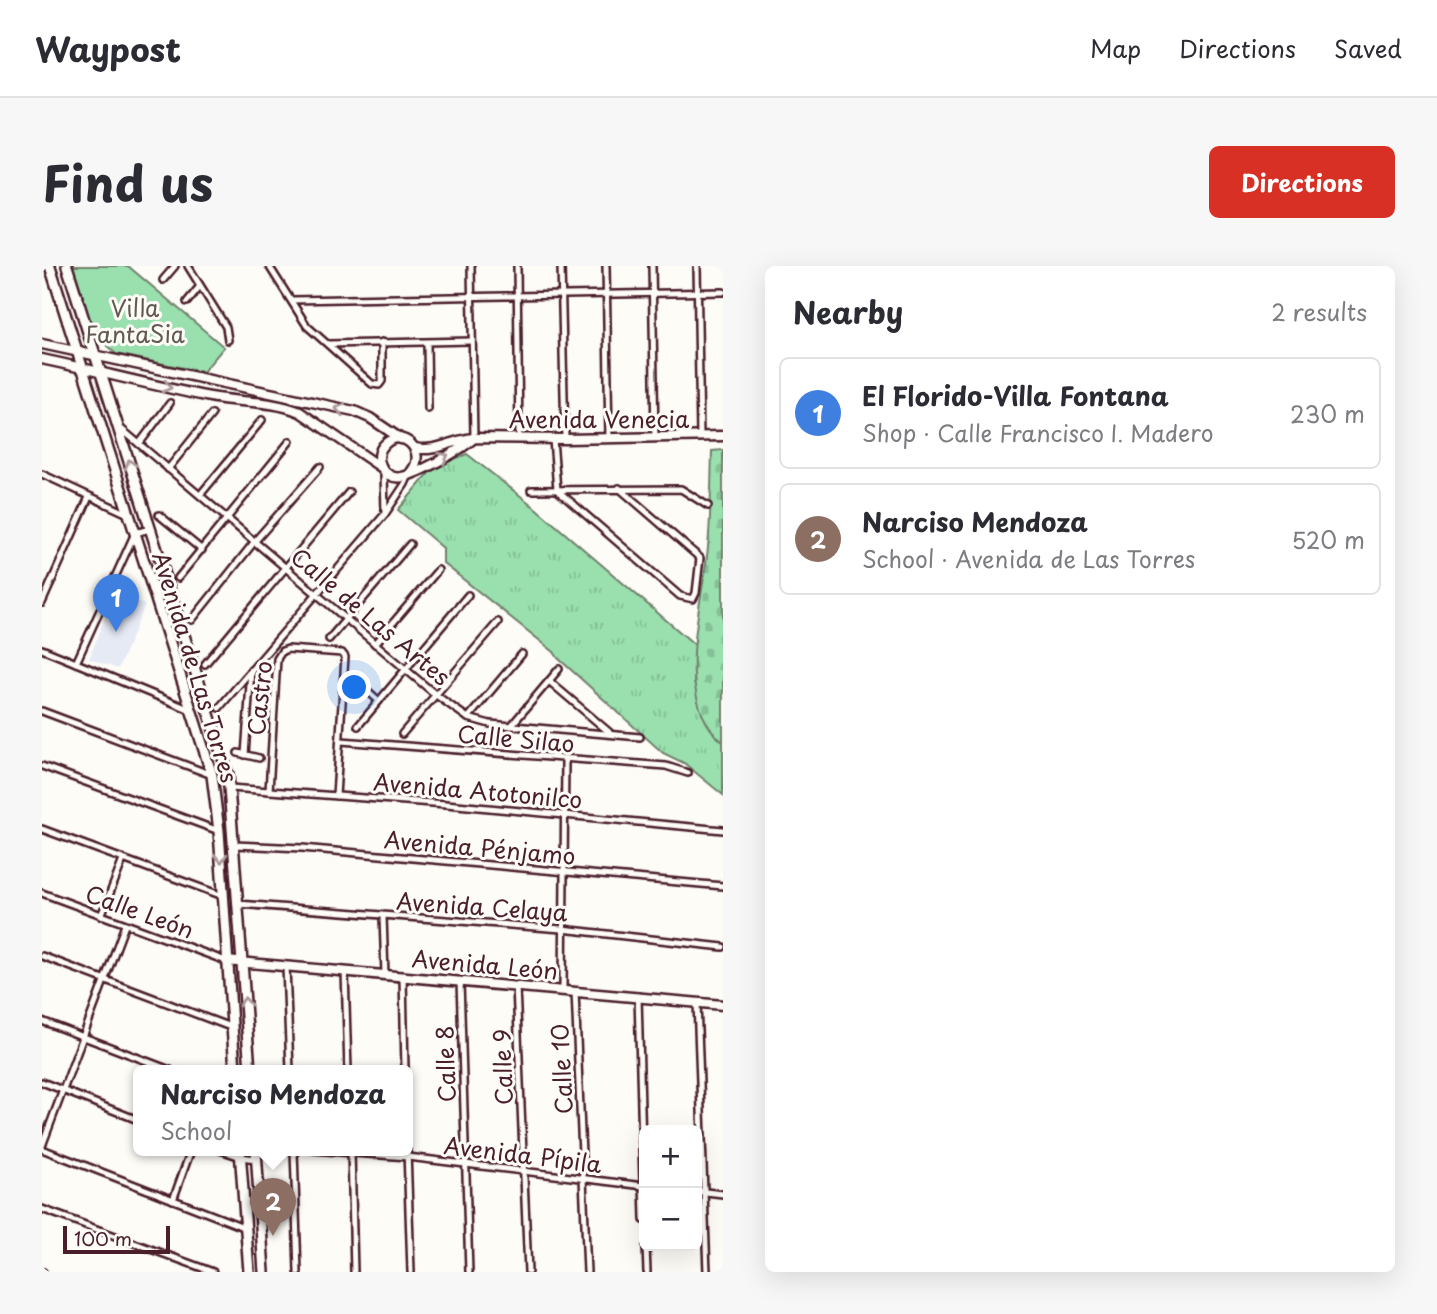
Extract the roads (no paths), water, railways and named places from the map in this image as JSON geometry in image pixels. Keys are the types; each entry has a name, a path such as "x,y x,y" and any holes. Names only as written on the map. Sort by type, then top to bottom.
{"main road":[{"name":"Avenida de Las Torres","path":"50,266 212,775 219,831 235,1065"},
{"name":"Avenida de Las Torres","path":"67,266 228,774 250,1065"},
{"path":"42,344 354,411 370,418 415,448 418,460 410,473"},
{"path":"42,359 209,397 273,403 300,411 395,477 410,473 464,447 474,438"},
{"name":"Avenida Venecia","path":"415,448 428,450 474,438 723,436"},
{"path":"383,470 379,460 382,448 392,440 401,439"},
{"name":"Avenida León","path":"226,961 723,1005"},
{"path":"241,1156 249,1272"},
{"path":"256,1156 264,1272"}],"street":[{"path":"163,279 175,266"},
{"path":"188,266 226,327 228,340"},
{"path":"269,266 307,326 372,384 379,385 382,382 382,342"},
{"path":"471,266 474,438"},
{"path":"517,266 519,439"},
{"path":"561,266 565,439"},
{"path":"606,266 609,439"},
{"path":"652,266 655,438"},
{"path":"697,266 701,437"},
{"path":"187,302 200,286"},
{"path":"291,300 723,292"},
{"path":"328,344 472,341"},
{"path":"427,342 428,409"},
{"path":"139,444 170,403"},
{"path":"168,469 212,414"},
{"path":"200,495 262,420"},
{"name":"Calle de Las Artes","path":"119,427 436,695 467,718 511,726 609,732 640,737"},
{"path":"553,439 557,490 680,596 693,599 700,558 619,488"},
{"path":"178,578 290,441"},
{"path":"192,620 255,541 320,467"},
{"path":"383,470 385,514"},
{"path":"219,708 385,514 410,473"},
{"path":"42,474 129,514"},
{"path":"531,490 681,489 708,506"},
{"path":"205,664 349,492"},
{"path":"42,603 89,497"},
{"path":"159,515 202,550"},
{"path":"76,663 135,533 151,529"},
{"path":"329,639 410,544"},
{"path":"376,644 438,569"},
{"path":"358,726 468,595"},
{"path":"402,734 498,622"},
{"path":"42,649 192,710"},
{"name":"Castro","path":"269,791 277,659 282,651 288,649 344,654 341,741"},
{"path":"467,718 522,654"},
{"path":"511,726 559,669"},
{"path":"251,670 242,754 259,758"},
{"path":"549,681 609,732"},
{"path":"359,683 379,701"},
{"path":"42,711 212,775"},
{"path":"337,796 341,741"},
{"name":"Calle Silao","path":"341,741 666,766 688,773"},
{"path":"563,989 565,760"},
{"path":"42,766 219,831"},
{"name":"Avenida Atotonilco","path":"230,788 723,830"},
{"path":"42,829 223,896"},
{"name":"Avenida Pénjamo","path":"234,845 302,848 723,886"},
{"path":"102,916 123,860"},
{"name":"Calle León","path":"42,893 226,961"},
{"name":"Avenida Celaya","path":"239,904 562,929 723,947"},
{"path":"383,916 385,975"},
{"path":"125,925 42,1148 246,1228"},
{"path":"42,956 233,1028"},
{"path":"286,967 290,1065"},
{"path":"345,971 348,1065"},
{"path":"403,976 405,1065"},
{"name":"Calle 8","path":"460,980 469,1272"},
{"name":"Calle 9","path":"516,986 528,1272"},
{"name":"Calle 10","path":"575,991 587,1272"},
{"path":"638,996 641,1125"},
{"path":"696,1002 700,1188"},
{"path":"42,1021 157,1065"},
{"path":"42,1082 133,1118"},
{"name":"Avenida Pípila","path":"413,1155 639,1186"},
{"path":"173,1200 189,1156"},
{"path":"294,1156 298,1272"},
{"path":"351,1156 354,1272"},
{"path":"407,1156 411,1272"},
{"path":"702,1191 723,1194"},
{"path":"42,1209 213,1272"},
{"path":"702,1218 706,1272"},
{"path":"646,1251 647,1272"}],"place":[{"name":"El Florido-Villa Fontana","path":"116,632"},
{"name":"Narciso Mendoza","path":"273,1236"}],"park label":[{"name":"Villa FantaSia","path":"135,320"}]}
